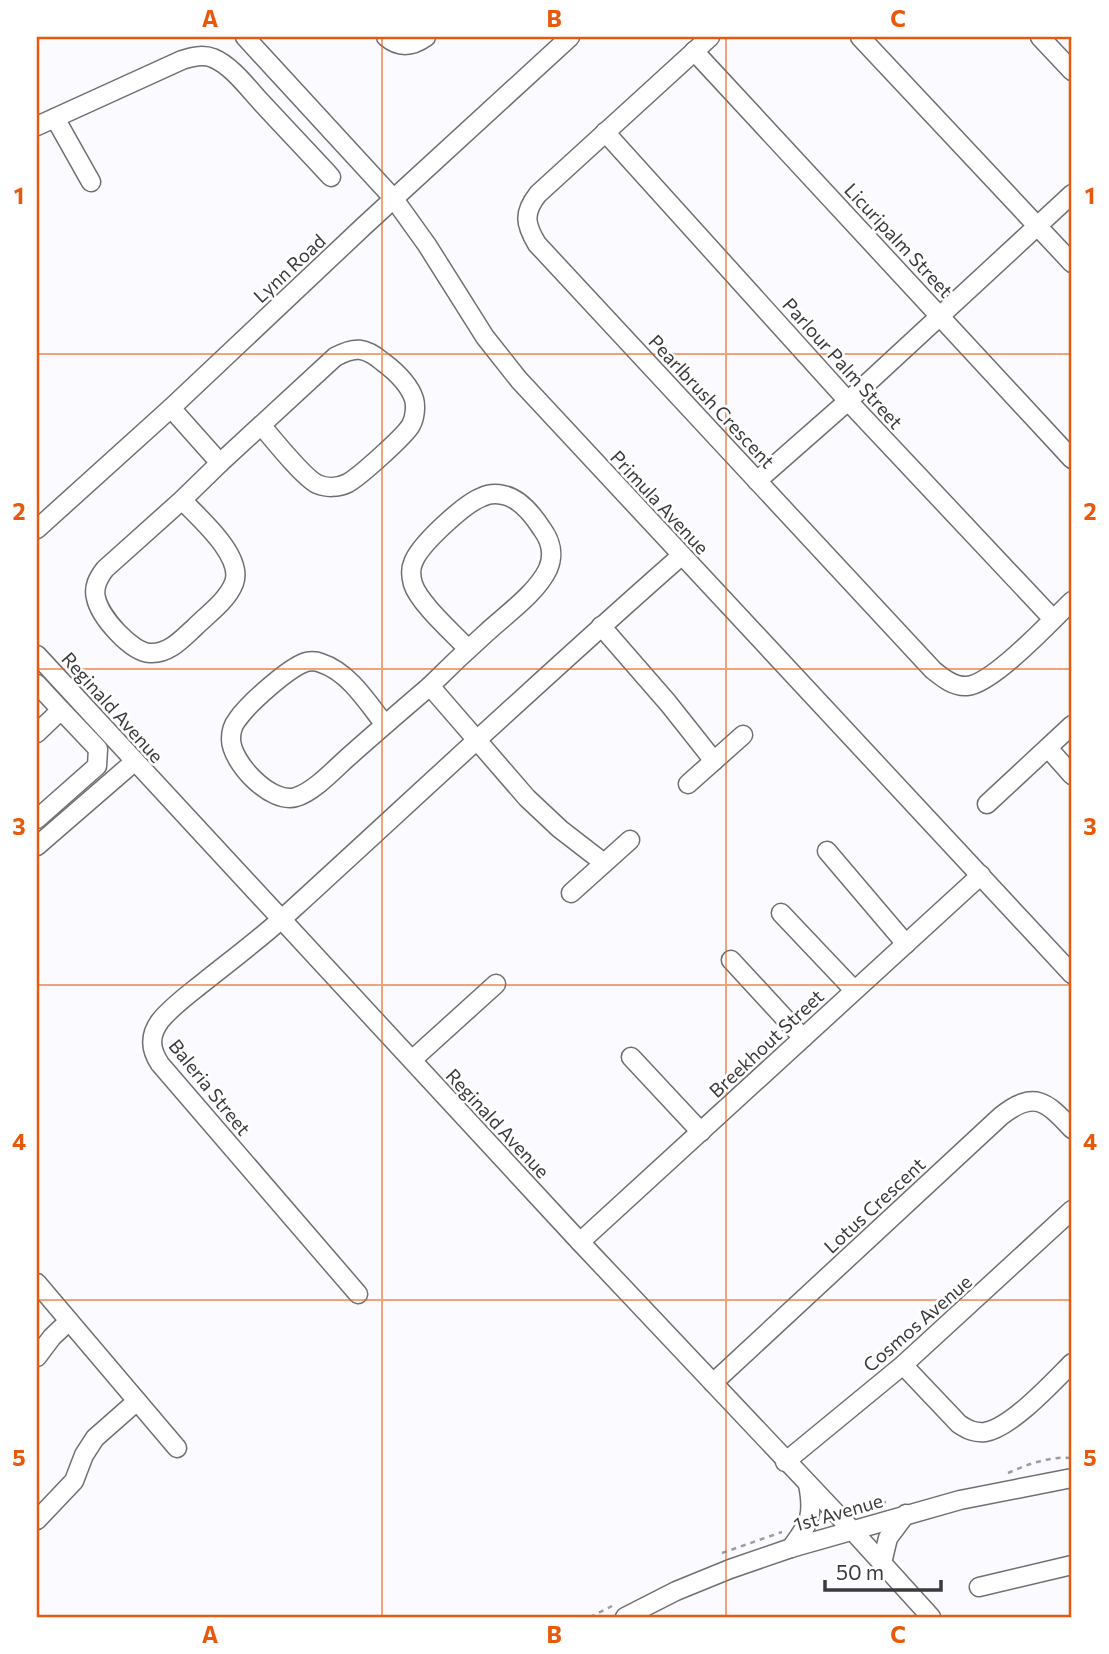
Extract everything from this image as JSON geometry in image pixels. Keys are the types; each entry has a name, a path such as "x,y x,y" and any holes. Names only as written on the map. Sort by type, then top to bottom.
{"street":[{"name":"Primula Avenue","path":"245,37 394,199 427,244 485,337 519,380 1072,974"},
{"path":"386,37 396,44 408,45 426,37"},
{"name":"Lynn Road","path":"37,529 570,37"},
{"name":"Pearlbrush Crescent","path":"710,37 533,201 527,217 530,233 537,244 944,679 968,686 983,680 997,671 1072,601"},
{"path":"860,37 1072,263"},
{"path":"1040,37 1072,71"},
{"name":"Licuripalm Street","path":"694,51 1072,459"},
{"path":"37,127 181,60 195,56 206,57 224,65 244,83 331,177"},
{"path":"55,118 91,182"},
{"name":"Parlour Palm Street","path":"606,132 848,401 1053,619"},
{"path":"757,481 1039,227 1072,194"},
{"path":"182,500 226,550 235,570 234,583 222,601 175,645 158,652 146,652 129,644 103,614 95,597 95,587 105,569 334,357 346,351 363,350 396,373 414,399 414,415 409,428 368,468 347,483 336,487 312,481 261,425"},
{"path":"171,408 220,463"},
{"path":"385,724 359,691 338,671 309,661 293,668 237,719 230,741 237,760 253,778 279,797 295,798 325,778 430,686 532,591 544,578 550,565 550,543 544,532 522,505 504,495 484,496 474,501 423,546 412,564 411,573 416,591 468,649"},
{"path":"281,920 681,556"},
{"path":"601,626 714,761"},
{"name":"Reginald Avenue","path":"37,655 931,1617"},
{"path":"37,684 98,749 97,766 37,819"},
{"path":"430,686 527,798 559,829 604,863"},
{"path":"37,733 61,710"},
{"path":"988,804 1072,725"},
{"path":"688,784 743,735"},
{"path":"1048,748 1072,775"},
{"path":"37,846 134,762"},
{"path":"571,893 630,840"},
{"path":"827,851 906,944"},
{"name":"Breekhout Street","path":"580,1242 981,875"},
{"path":"781,913 855,990"},
{"name":"Baleria Street","path":"281,920 161,1019 151,1039 151,1047 160,1064 358,1294"},
{"path":"731,960 803,1038"},
{"path":"412,1060 496,984"},
{"path":"631,1057 701,1132"},
{"name":"Lotus Crescent","path":"713,1383 1013,1106 1023,1102 1041,1102 1050,1107 1072,1129"},
{"name":"Cosmos Avenue","path":"785,1462 903,1365 1072,1210"},
{"path":"37,1283 177,1448"},
{"path":"37,1357 69,1321"},
{"path":"903,1365 959,1424 969,1430 988,1432 1008,1421 1072,1363"},
{"path":"37,1520 74,1481 84,1455 95,1438 137,1401"},
{"name":"1st Avenue","path":"625,1617 676,1591 791,1548 960,1500 1072,1478"},
{"path":"791,1548 809,1521 811,1506 808,1484"},
{"path":"882,1563 888,1538 906,1514"},
{"path":"979,1587 1072,1565"}]}
